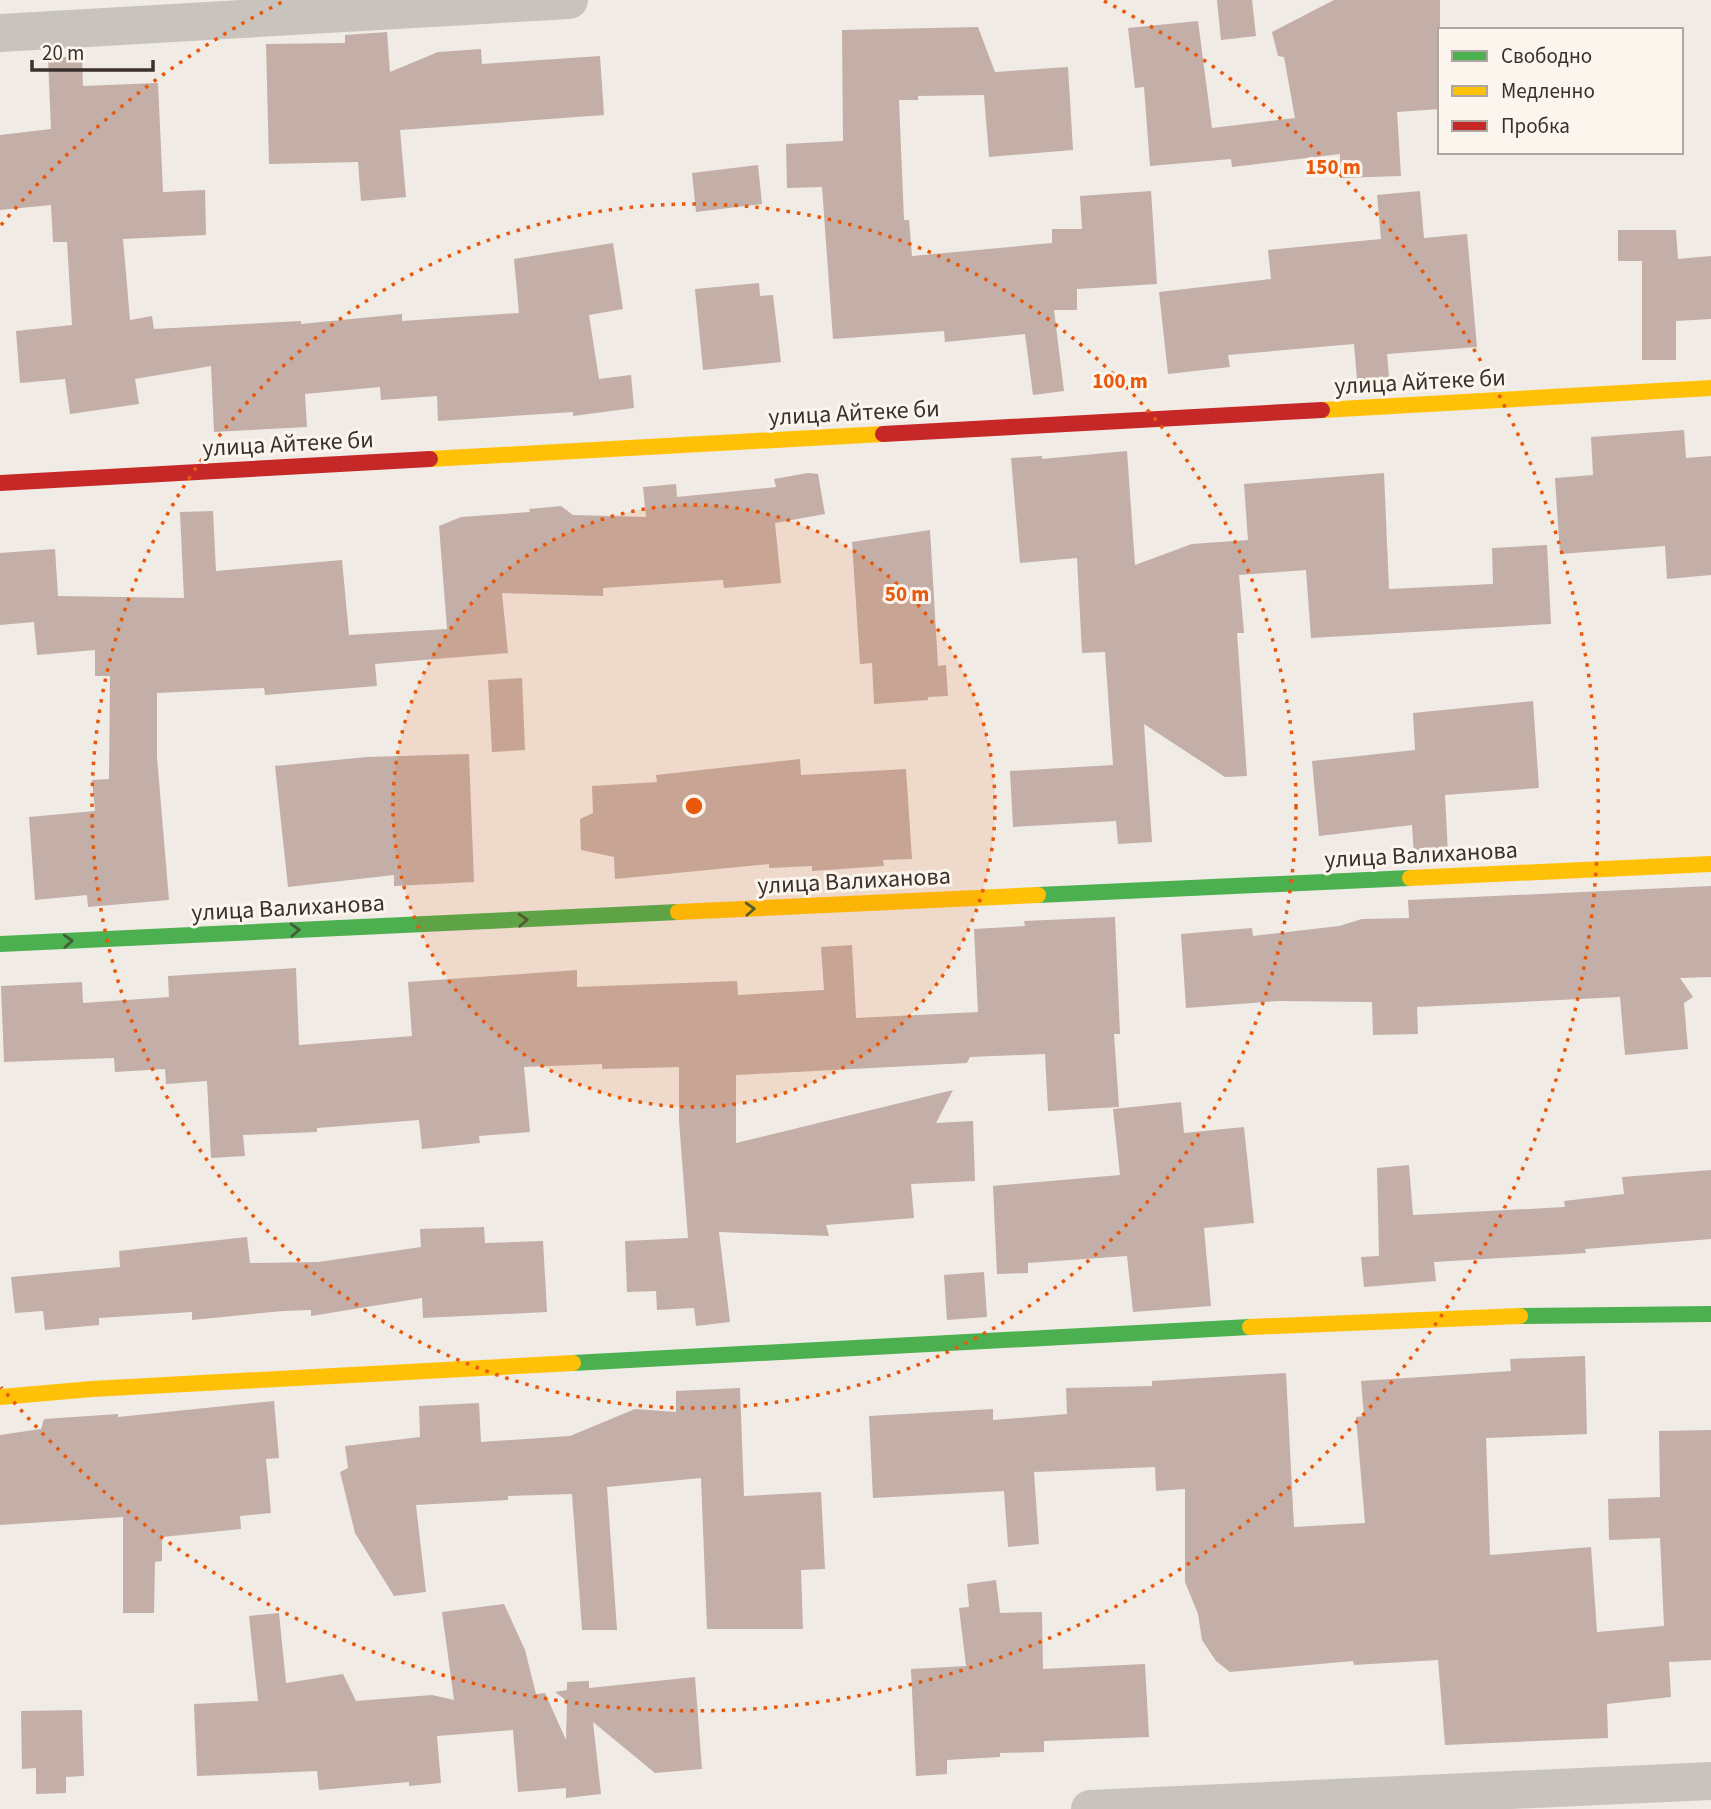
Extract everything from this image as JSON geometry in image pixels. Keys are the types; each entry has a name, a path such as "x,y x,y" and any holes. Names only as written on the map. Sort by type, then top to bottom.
{"street":[{"path":"0,33 569,0"},
{"name":"улица Айтеке би","path":"0,483 1711,388"},
{"name":"улица Валиханова","path":"0,944 1711,864"},
{"path":"0,1397 120,1388 1444,1317 1711,1314"},
{"path":"1090,1809 1711,1781"}],"building":[{"path":"1217,0 1252,0 1256,36 1221,40"},
{"path":"1334,0 1440,0 1438,109 1397,112 1401,176 1340,178 1340,154 1232,167 1231,159 1150,166 1144,87 1135,88 1128,28 1198,21 1212,128 1295,118 1284,57 1278,56 1272,32"},
{"path":"978,27 995,72 1068,67 1073,150 989,157 984,95 918,96 918,100 899,100 904,220 909,220 912,256 1052,243 1052,229 1082,229 1080,196 1151,191 1157,284 1077,289 1077,310 1054,310 1064,391 1033,395 1025,334 945,342 944,331 833,339 822,187 787,188 786,144 843,141 842,30"},
{"path":"387,32 390,72 438,52 481,49 482,64 600,56 604,115 400,130 406,197 361,201 358,162 269,164 266,44 345,43 345,35"},
{"path":"82,56 83,86 158,83 163,192 205,190 206,235 123,239 130,320 152,316 154,329 301,321 301,324 402,314 402,321 519,313 514,259 613,243 623,309 589,315 599,379 631,375 634,408 573,416 573,412 438,421 437,396 381,400 380,387 305,394 307,427 214,432 211,366 135,379 139,404 70,414 65,379 20,383 16,331 72,325 67,242 53,242 51,205 0,210 0,135 51,129 48,58"},
{"path":"758,165 762,204 696,212 692,173"},
{"path":"1420,191 1424,238 1467,234 1477,347 1387,354 1389,377 1357,380 1354,344 1228,355 1230,367 1168,374 1159,292 1271,279 1268,250 1381,239 1377,195"},
{"path":"1618,230 1676,230 1678,259 1711,256 1711,319 1676,321 1676,360 1642,360 1642,261 1618,261"},
{"path":"759,283 760,296 773,295 781,362 703,370 695,289"},
{"path":"1684,430 1686,458 1711,456 1711,575 1667,579 1665,546 1560,554 1555,478 1593,475 1591,437"},
{"path":"1127,451 1135,565 1192,544 1248,540 1244,484 1384,473 1389,589 1493,584 1492,548 1547,545 1551,624 1311,638 1306,570 1239,575 1244,633 1237,633 1247,776 1225,777 1144,724 1152,842 1118,844 1116,821 1013,827 1010,771 1113,765 1105,652 1082,653 1077,558 1020,563 1011,458 1042,456 1042,459"},
{"path":"808,473 818,474 825,514 775,523 781,583 724,588 723,580 603,588 603,596 502,593 508,653 375,664 377,686 265,695 264,688 157,693 157,757 169,900 88,907 87,895 35,900 29,817 95,811 92,780 109,779 110,676 95,676 95,650 37,655 34,622 0,625 0,553 55,549 58,596 184,598 180,512 213,511 216,571 342,560 349,635 447,629 439,526 461,517 530,512 529,509 561,506 573,515 646,517 643,487 676,484 677,497 776,487 774,479"},
{"path":"930,530 938,666 946,665 948,696 874,704 872,663 860,664 852,542"},
{"path":"522,678 525,750 492,752 488,680"},
{"path":"1533,701 1539,788 1445,795 1448,854 1414,856 1412,825 1319,836 1312,761 1415,750 1413,713"},
{"path":"469,754 474,882 394,886 394,875 288,887 275,766 367,757"},
{"path":"800,759 801,775 906,769 912,859 883,860 884,866 812,871 812,866 769,868 769,864 615,879 614,857 581,850 580,819 593,813 592,786 657,782 656,775"},
{"path":"1711,886 1711,977 1680,978 1693,997 1684,1003 1688,1049 1625,1055 1620,997 1417,1007 1418,1034 1373,1035 1372,1002 1278,1001 1186,1008 1181,934 1252,928 1253,936 1339,926 1362,919 1409,918 1408,900"},
{"path":"1115,917 1120,1034 1114,1034 1119,1107 1048,1111 1045,1054 970,1057 967,1063 736,1075 736,1143 953,1090 936,1123 973,1121 975,1181 911,1184 914,1218 826,1225 829,1236 719,1232 730,1322 696,1326 694,1308 657,1310 656,1291 627,1292 625,1241 688,1238 679,1121 679,1067 602,1069 602,1064 524,1067 530,1132 479,1136 480,1143 422,1149 419,1120 317,1128 317,1132 243,1135 245,1156 211,1158 207,1081 166,1084 165,1069 115,1072 114,1058 4,1062 1,986 82,982 83,1003 169,997 168,976 296,968 299,1045 412,1036 408,982 577,970 577,987 737,981 738,995 824,990 821,947 852,945 856,1018 978,1012 974,929 1025,926 1024,921"},
{"path":"1181,1102 1184,1133 1244,1127 1254,1223 1204,1228 1211,1306 1133,1312 1127,1256 1028,1263 1028,1273 997,1274 993,1186 1120,1175 1113,1109"},
{"path":"1409,1165 1413,1215 1565,1207 1564,1201 1624,1194 1622,1177 1711,1170 1711,1239 1585,1249 1586,1253 1434,1262 1436,1281 1364,1287 1361,1257 1379,1256 1377,1168"},
{"path":"484,1227 485,1243 543,1241 547,1312 423,1318 422,1298 311,1316 311,1310 192,1320 192,1312 99,1318 99,1325 45,1330 43,1311 15,1313 11,1277 120,1267 119,1251 247,1237 250,1263 318,1262 421,1247 420,1229"},
{"path":"984,1272 987,1317 947,1320 944,1275"},
{"path":"1585,1356 1587,1434 1486,1438 1490,1555 1591,1547 1597,1632 1664,1626 1660,1538 1609,1540 1608,1499 1660,1497 1659,1431 1711,1430 1711,1660 1669,1662 1671,1697 1607,1704 1608,1738 1445,1745 1438,1660 1354,1665 1353,1661 1230,1672 1216,1661 1202,1640 1198,1614 1185,1582 1185,1489 1156,1491 1155,1467 1034,1472 1039,1544 1008,1547 1004,1491 873,1498 869,1416 993,1409 993,1420 1067,1414 1066,1388 1152,1386 1152,1381 1286,1373 1294,1527 1365,1523 1356,1417 1364,1416 1361,1381 1511,1371 1510,1359"},
{"path":"740,1388 744,1496 821,1492 825,1569 801,1570 803,1629 707,1629 701,1478 607,1487 617,1630 582,1630 572,1494 508,1496 508,1500 416,1505 426,1592 394,1596 355,1533 340,1472 348,1468 345,1446 420,1437 419,1406 479,1403 481,1442 570,1436 635,1409 676,1412 676,1391"},
{"path":"274,1401 279,1458 266,1459 271,1513 240,1516 241,1529 162,1537 162,1561 155,1562 154,1613 123,1613 123,1517 0,1525 0,1435 41,1429 44,1419 118,1414 118,1417"},
{"path":"996,1580 1000,1613 1042,1612 1043,1669 1145,1664 1149,1737 1044,1741 1044,1752 1000,1753 1000,1757 947,1760 947,1774 916,1776 911,1669 966,1666 959,1608 969,1607 967,1584"},
{"path":"504,1604 525,1650 536,1694 545,1693 566,1740 567,1701 555,1692 567,1690 567,1682 589,1681 589,1688 695,1677 702,1769 655,1773 593,1722 601,1794 566,1798 566,1788 518,1792 513,1730 437,1736 441,1783 409,1786 409,1782 319,1790 317,1771 197,1776 194,1704 258,1701 249,1616 279,1613 286,1683 343,1674 356,1701 432,1695 454,1700 442,1612"},
{"path":"82,1710 84,1776 66,1777 66,1793 36,1794 36,1768 22,1769 21,1711"}],"traffic: fast":[{"path":"1038,895 1410,878"},
{"path":"0,944 678,912"},
{"path":"1520,1316 1711,1314"},
{"path":"573,1363 1250,1327"}],"traffic: slow":[{"path":"1322,410 1711,388"},
{"path":"430,459 883,434"},
{"path":"1410,878 1711,864"},
{"path":"678,912 1038,895"},
{"path":"1250,1327 1520,1316"},
{"path":"0,1397 92,1389 573,1363"}],"traffic: jam":[{"path":"883,434 1322,410"},
{"path":"0,483 430,459"}]}
